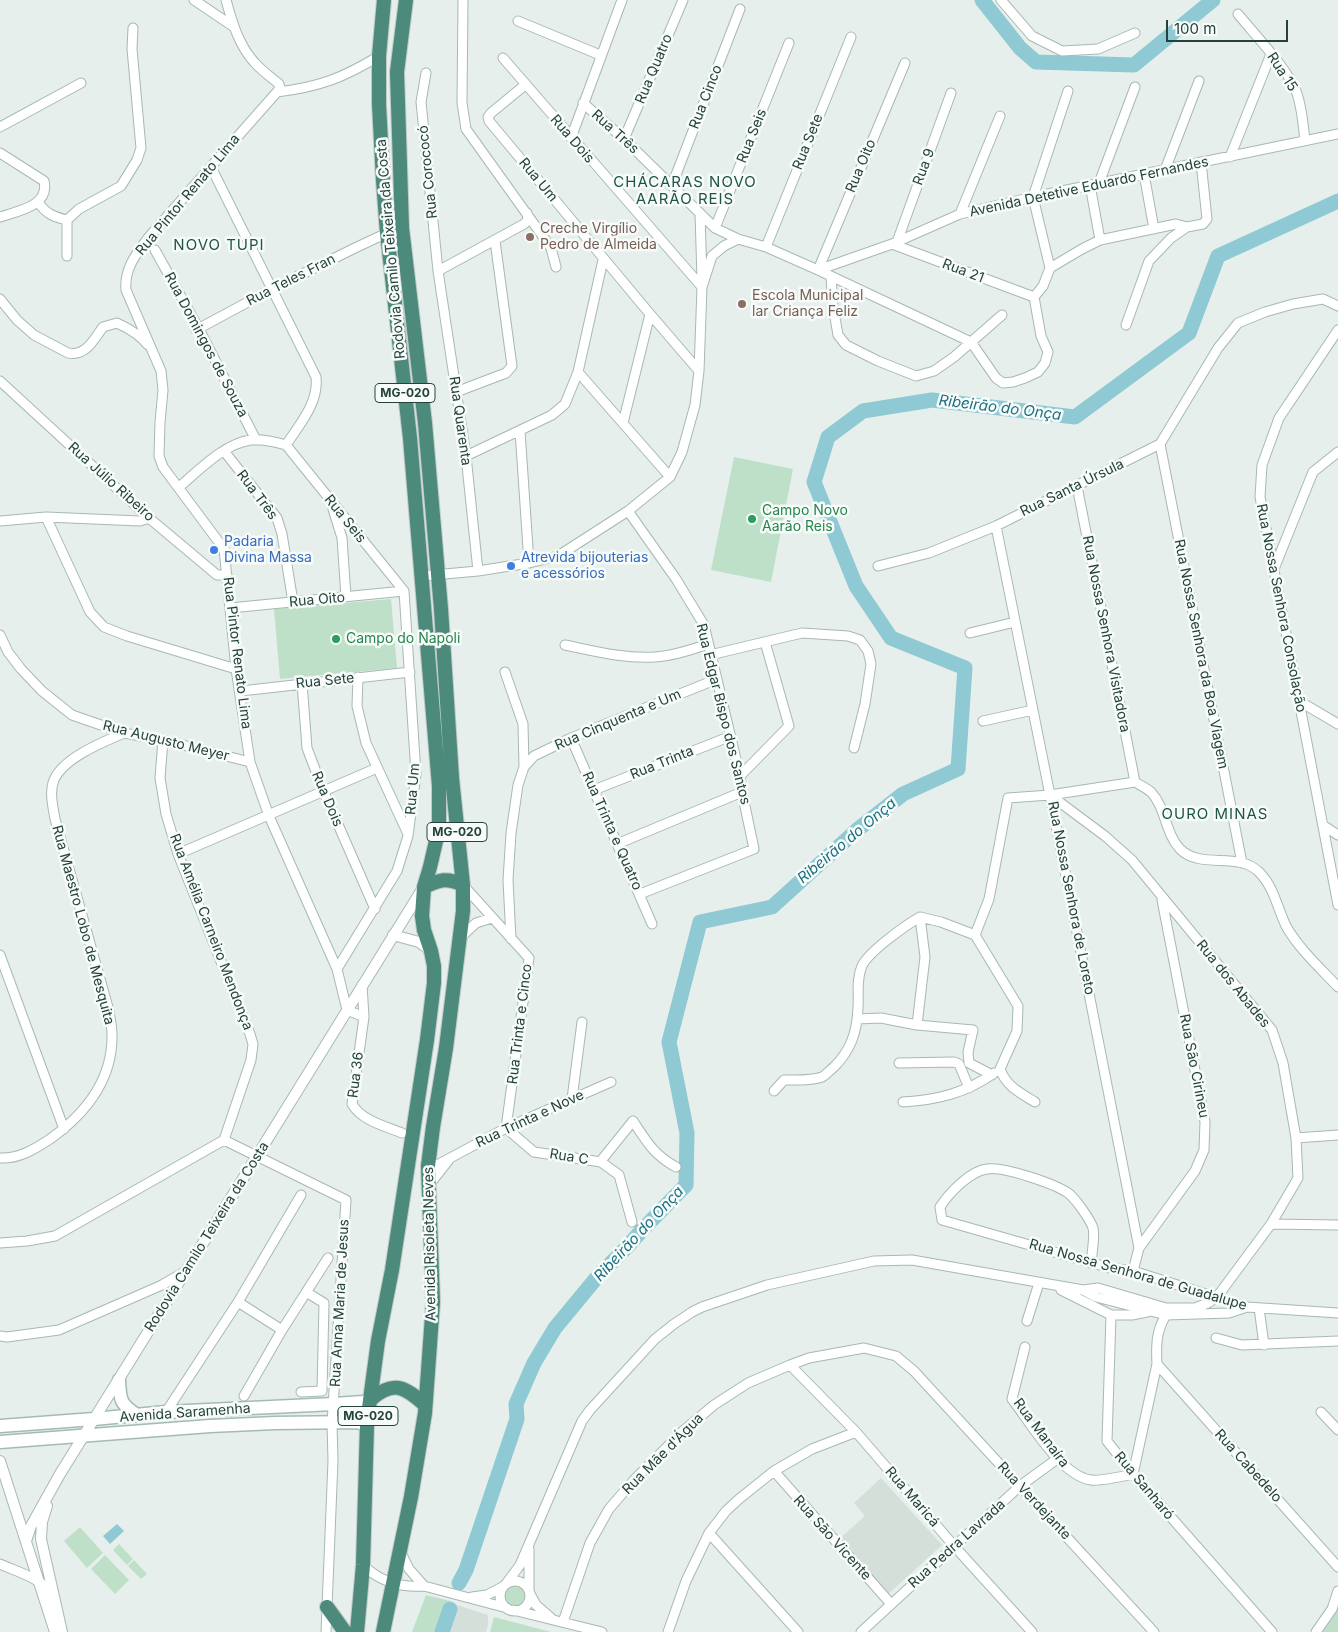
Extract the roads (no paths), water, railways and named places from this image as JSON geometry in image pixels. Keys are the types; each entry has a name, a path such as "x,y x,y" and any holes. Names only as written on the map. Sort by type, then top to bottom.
{"highway":[{"name":"Rodovia Camilo Teixeira da Costa","path":"384,0 379,56 379,104 387,233 410,438 439,786 439,828 424,887"},
{"name":"Rodovia Camilo Teixeira da Costa","path":"406,0 397,72 402,228 425,423 438,574 452,778 463,885"},
{"path":"424,887 447,879 463,885"},
{"name":"Avenida Risoleta Neves","path":"383,1632 412,1490 424,1413 434,1302 428,1166 460,938 463,885"},
{"name":"Avenida Risoleta Neves","path":"357,1632 363,1565 370,1400 378,1341 392,1270 434,983 434,966 422,916 424,887"},
{"path":"370,1400 382,1390 394,1387 408,1390 424,1405"},
{"path":"327,1607 345,1632"}],"main road":[{"path":"119,1380 120,1397 125,1407 137,1415"},
{"name":"Avenida Saramenha","path":"0,1426 166,1412 334,1404 370,1400"},
{"name":"Avenida Saramenha","path":"0,1442 275,1423 357,1422 368,1425"}],"street":[{"path":"194,0 234,28"},
{"path":"226,0 234,28 244,48 255,63 279,84 280,88 277,92"},
{"path":"463,0 462,103 466,129 551,248 556,267"},
{"name":"Rua Quatro","path":"624,139 683,0"},
{"path":"1001,0 1032,36 1062,51 1098,49 1135,33"},
{"path":"571,138 618,1"},
{"name":"Rua Cinco","path":"672,184 740,9"},
{"name":"Rua 15","path":"1238,14 1291,81 1297,93 1305,140"},
{"path":"518,21 600,55"},
{"path":"67,256 67,220 79,209 121,186 137,160 140,148 132,49 133,28"},
{"name":"Rua Sete","path":"766,247 851,37"},
{"name":"Rua Seis","path":"715,228 789,43"},
{"path":"1230,157 1271,54"},
{"path":"277,92 318,85 361,67 379,56"},
{"name":"Rua Dois","path":"503,58 702,287"},
{"name":"Rua Oito","path":"818,270 905,63"},
{"name":"Rua Corococó","path":"426,72 421,102 438,271"},
{"path":"1166,170 1199,81"},
{"path":"0,127 81,83"},
{"name":"Rua Um","path":"525,84 491,113 488,117 489,121 603,260 700,371"},
{"path":"1100,240 1094,184 1135,86"},
{"path":"702,287 712,256 724,246 738,239 766,247 971,342 996,378 1003,383 1013,382 1038,372 1045,363 1048,352 1041,336 1034,297 1043,286 1050,268 1033,197 1068,91"},
{"name":"Rua Pintor Renato Lima","path":"277,92 210,167 151,244 131,262 125,283 127,294 161,371 163,390 159,456 163,467 224,549 236,668 241,691 250,762 269,816 337,969 347,1010"},
{"name":"Rua 9","path":"894,243 951,93"},
{"name":"Rua Três","path":"583,103 672,184 715,228 738,239"},
{"path":"960,214 1000,116"},
{"name":"Avenida Detetive Eduardo Fernandes","path":"818,270 894,243 960,214 1094,184 1338,134"},
{"path":"0,153 44,181 45,193 38,202 23,210 0,217"},
{"path":"1126,325 1149,261 1171,238 1187,227 1203,224 1207,219 1201,162"},
{"path":"179,487 224,451 235,445 256,440 286,445 307,414 316,393 317,384 316,377 210,167"},
{"path":"1144,174 1154,229"},
{"path":"38,202 44,211 67,220"},
{"path":"422,576 478,571 529,563 558,556 628,511 670,477 682,452 695,405 700,371 702,287 700,213"},
{"path":"438,271 524,224 528,220 527,214"},
{"path":"1050,268 1082,248 1100,240 1176,224 1187,227"},
{"name":"Rua Teles Fran","path":"198,329 272,289 387,233"},
{"path":"456,392 506,373 512,366 495,241"},
{"name":"Rua 21","path":"894,243 1034,297"},
{"name":"Rua Domingos de Souza","path":"151,244 256,440"},
{"path":"466,456 552,415 565,404 578,372 603,260"},
{"name":"Rua Quarenta","path":"438,271 466,456 478,571"},
{"path":"831,277 838,336 846,345 878,361 916,376 934,371 954,358 1002,314"},
{"path":"1160,444 1218,348 1238,323 1265,312 1323,298 1338,306"},
{"path":"0,299 17,320 34,335 68,353 80,353 90,345 102,326 117,323 129,328 144,340 153,351"},
{"path":"623,423 650,314"},
{"name":"Rua Nossa Senhora Consolação","path":"1338,330 1279,418 1262,465 1260,497 1338,905"},
{"path":"578,372 670,477"},
{"name":"Rua Júlio Ribeiro","path":"0,380 149,518 217,574 227,575"},
{"path":"520,431 529,563"},
{"name":"Rua Santa Úrsula","path":"878,566 929,553 996,526 1160,444"},
{"name":"Rua Nossa Senhora da Boa Viagem","path":"1160,444 1242,863"},
{"name":"Rua Seis","path":"286,445 404,591"},
{"name":"Rua Três","path":"224,451 276,518 282,534 293,602"},
{"path":"1274,569 1313,472 1338,452"},
{"name":"Rua Nossa Senhora Visitadora","path":"1078,486 1135,782"},
{"path":"329,500 342,538 346,597"},
{"name":"Rua Edgar Bispo dos Santos","path":"628,511 676,579 704,625 740,776 754,848 640,894"},
{"path":"0,521 46,518 140,521 149,518"},
{"path":"46,518 90,612 104,627 127,636 236,668"},
{"name":"Rua Nossa Senhora de Loreto","path":"996,526 1034,710 1139,1248 1133,1271"},
{"name":"Rua Um","path":"337,969 397,871 408,836 416,774 404,591"},
{"name":"Rua Oito","path":"230,608 404,591"},
{"path":"970,633 1015,622"},
{"path":"710,655 802,633 848,636 860,640 868,651 871,664 865,704 854,748"},
{"name":"Rua Augusto Meyer","path":"0,635 8,652 21,669 42,691 72,715 124,733 163,740 250,762"},
{"path":"740,776 788,726 765,642"},
{"path":"565,645 609,654 654,657 686,652 708,644"},
{"name":"Rua Sete","path":"241,691 410,672"},
{"path":"505,672 523,724 524,767 518,785 508,880 512,939"},
{"path":"358,677 357,706 366,743 408,836"},
{"name":"Rua Cinquenta e Um","path":"524,767 534,756 571,738 717,679"},
{"name":"Rua Dois","path":"302,683 307,748 374,908"},
{"path":"1299,701 1338,724"},
{"path":"983,721 1034,710"},
{"name":"Rua Maestro Lobo de Mesquita","path":"0,1158 20,1155 37,1148 64,1129 84,1110 100,1087 110,1057 112,1034 109,1011 55,819 52,794 54,780 62,767 78,756 124,733"},
{"name":"Rua Trinta","path":"594,790 731,736"},
{"name":"Rua Trinta e Quatro","path":"571,738 652,924"},
{"name":"Rua Amélia Carneiro Mendonça","path":"163,740 160,778 166,814 178,854 235,993 253,1044 251,1060 224,1140"},
{"path":"178,854 377,768"},
{"path":"976,935 989,900 1008,798 1050,795 1135,782 1150,792 1158,802 1170,835 1181,850 1193,858 1242,863 1258,870 1271,886 1286,926 1303,950 1338,986"},
{"path":"617,844 742,792"},
{"name":"Rua dos Abades","path":"1050,795 1105,836 1132,860 1272,1030 1284,1063 1296,1138 1298,1178 1271,1224 1217,1297"},
{"path":"1324,826 1338,835"},
{"name":"Rua Trinta e Cinco","path":"463,885 529,958 506,1128"},
{"name":"Rodovia Camilo Teixeira da Costa","path":"26,1541 31,1526 60,1474 424,887"},
{"name":"Rua São Cirineu","path":"1139,1248 1195,1171 1204,1150 1205,1122 1162,897"},
{"path":"917,1025 925,957 920,917"},
{"path":"774,1091 784,1080 806,1080 823,1076 848,1050 855,1036 861,967 871,954 920,917 941,922 976,935 1018,1006 1017,1030 1000,1068 992,1075 958,1093 930,1101 903,1102"},
{"path":"460,938 476,923 492,918"},
{"path":"393,935 419,942 431,951"},
{"path":"0,955 64,1129"},
{"name":"Rua 36","path":"362,985 364,1017 352,1104 357,1112 374,1122 402,1133"},
{"path":"347,1010 364,1017"},
{"path":"857,1019 881,1018 917,1025 973,1030 968,1052 969,1063 992,1075"},
{"path":"572,1099 582,1022"},
{"path":"899,1064 954,1062 958,1064 969,1088"},
{"path":"1000,1068 1003,1076 1013,1089 1035,1102"},
{"name":"Rua Trinta e Nove","path":"428,1166 450,1159 506,1128 611,1082"},
{"path":"600,1162 633,1121 654,1152 676,1167"},
{"name":"Rua C","path":"506,1128 534,1152 600,1162 619,1175 632,1222"},
{"path":"1296,1138 1338,1135"},
{"path":"0,1243 55,1236 224,1140"},
{"name":"Rua Anna Maria de Jesus","path":"224,1140 346,1200 332,1423 333,1461 326,1632"},
{"name":"Rua Trinta e Nove","path":"429,1184 450,1159"},
{"name":"Rua Nossa Senhora de Guadalupe","path":"1091,1262 1093,1229 1083,1211 1069,1194 1034,1178 1011,1172 987,1169 969,1177 949,1195 940,1207 942,1220 1110,1268 1133,1271 1247,1307 1338,1313"},
{"path":"166,1412 238,1302 301,1195"},
{"path":"1271,1224 1338,1225"},
{"path":"244,1396 282,1330 328,1258"},
{"path":"529,1546 528,1603 522,1609 510,1609 502,1602 502,1589 520,1566 582,1421 655,1339 692,1312 767,1285 874,1261 912,1260 1083,1290 1098,1288 1166,1308 1195,1308 1217,1297"},
{"path":"0,1336 7,1337 59,1330 162,1285 186,1271"},
{"path":"1027,1321 1039,1283"},
{"path":"1049,1284 1111,1315 1132,1315 1150,1312"},
{"path":"1083,1290 1096,1297 1166,1315 1230,1313 1247,1307"},
{"path":"301,1392 322,1391 324,1303 306,1292"},
{"path":"238,1302 282,1330"},
{"path":"1258,1308 1264,1345"},
{"name":"Rua Sanharó","path":"1111,1315 1107,1441 1133,1474 1272,1632"},
{"path":"1133,1474 1157,1364 1156,1348 1158,1334 1166,1315"},
{"path":"1216,1338 1242,1345 1338,1341"},
{"name":"Rua Manaíra","path":"1025,1347 1012,1399 1057,1459 1069,1470 1091,1480 1133,1474"},
{"name":"Rua Mãe d'Água","path":"559,1622 590,1542 609,1508 683,1430 714,1405 748,1383 790,1365 809,1358 864,1348 896,1356 914,1371"},
{"name":"Rua Cabedelo","path":"1157,1364 1338,1567"},
{"name":"Rua Maricá","path":"790,1365 856,1432 955,1547 1032,1632"},
{"name":"Rua Verdejante","path":"914,1371 1154,1632"},
{"path":"1322,1412 1338,1430"},
{"path":"668,1632 686,1581 710,1533 726,1511 774,1472 812,1449 856,1432"},
{"name":"Rua Pedra Lavrada","path":"861,1632 1020,1486 1057,1459"},
{"path":"0,1461 55,1632"},
{"name":"Rua São Vicente","path":"774,1472 891,1604"},
{"path":"60,1474 42,1522 41,1539 62,1632"},
{"path":"710,1533 798,1632"},
{"path":"26,1541 47,1567"},
{"path":"400,1550 409,1569 427,1587"},
{"path":"0,1564 38,1580 46,1585 54,1595"},
{"path":"363,1565 377,1576 393,1583 414,1587 427,1587 559,1622 573,1628 602,1632"},
{"path":"465,1597 487,1594 513,1581 518,1581 526,1586 536,1605 559,1622"},
{"path":"1316,1632 1332,1609 1338,1591"}],"water":[{"path":"117,1524 124,1531 110,1544 103,1536"}],"waterway":[{"name":"Ribeirão do Onça","path":"982,0 1020,48 1036,62 1134,65 1213,0"},
{"name":"Ribeirão do Onça","path":"459,1583 466,1570 517,1419 516,1404 534,1363 555,1328 598,1276 686,1185 687,1133 669,1042 700,922 772,907 857,830 903,794 958,769 965,668 891,638 856,586 814,482 828,437 863,411 932,400 1075,417 1189,333 1218,256 1338,201"},
{"name":"Ribeirão do Onça","path":"442,1632 450,1609"}],"place":[{"name":"Creche Virgílio Pedro de Almeida","path":"530,237"},
{"name":"Escola Municipal lar Criança Feliz","path":"742,304"},
{"name":"Campo Novo Aarão Reis","path":"752,519"},
{"name":"Padaria Divina Massa","path":"214,550"},
{"name":"Atrevida bijouterias e acessórios","path":"511,566"},
{"name":"Campo do Napoli","path":"336,639"}],"district":[{"name":"CHÁCARAS NOVO AARÃO REIS","path":"685,190"},
{"name":"NOVO TUPI","path":"219,245"},
{"name":"OURO MINAS","path":"1215,814"}]}
